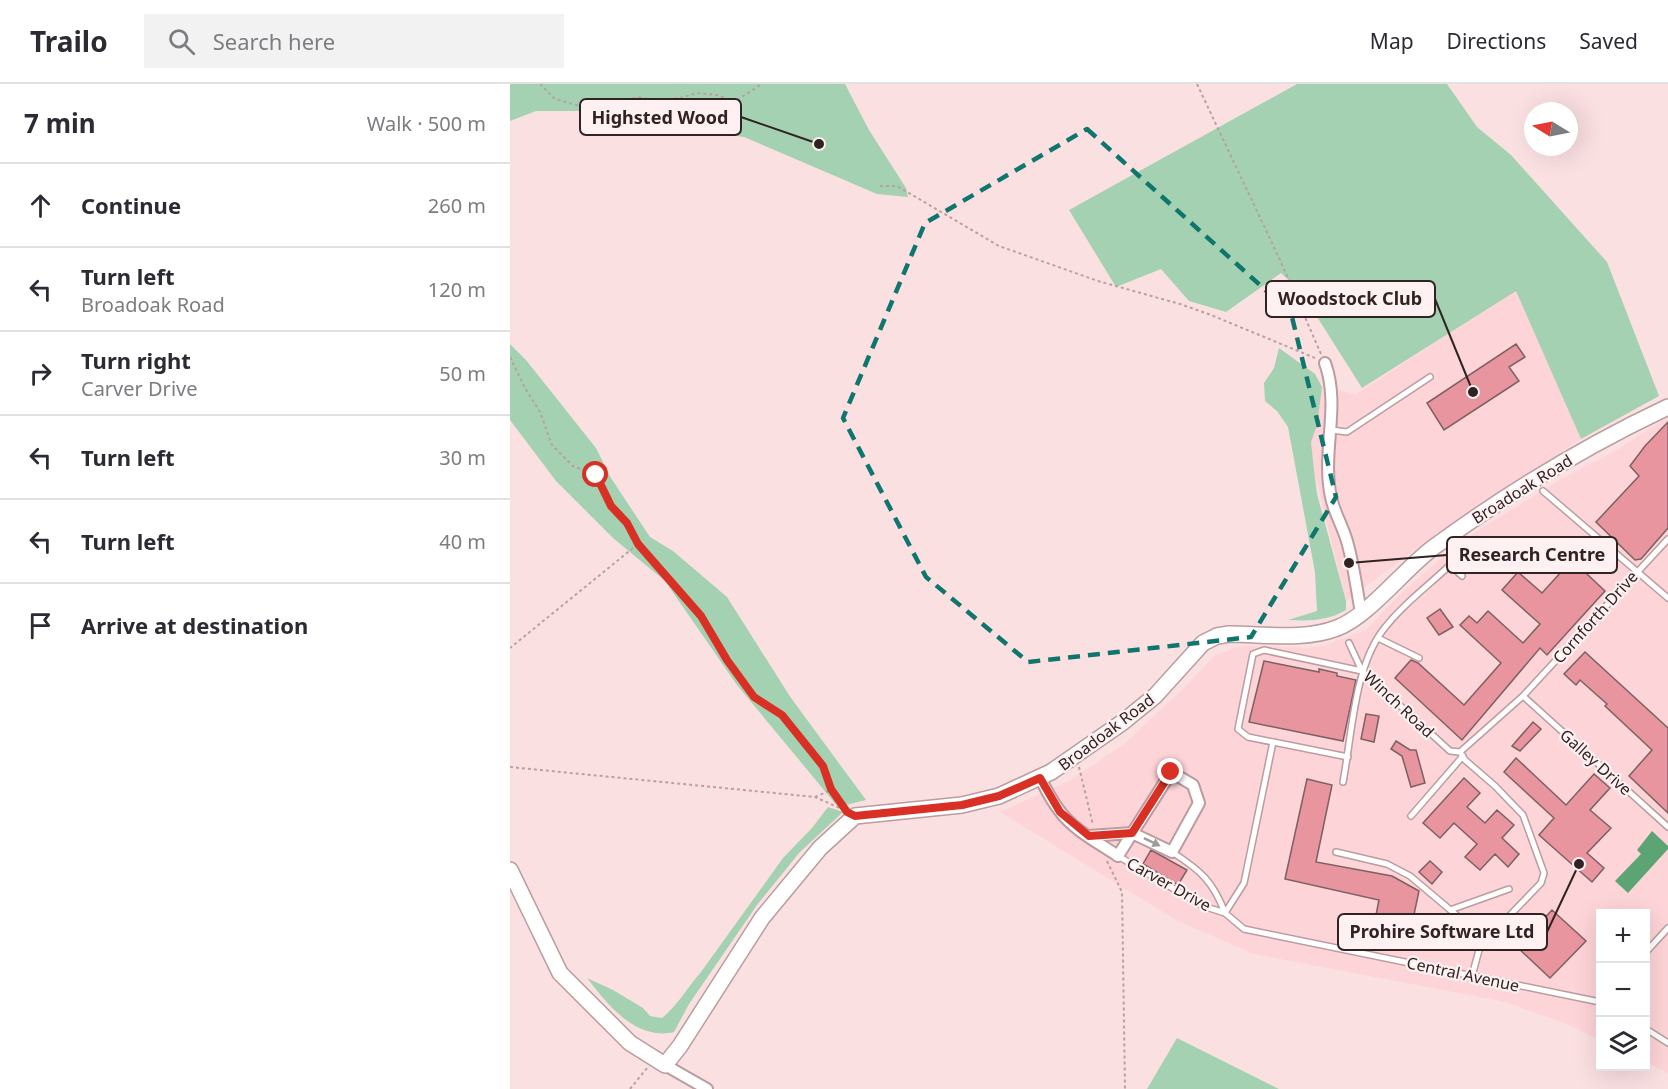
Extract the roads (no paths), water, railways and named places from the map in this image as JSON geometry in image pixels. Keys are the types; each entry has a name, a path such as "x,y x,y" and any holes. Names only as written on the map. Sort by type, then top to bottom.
{"street":[{"path":"1326,363 1330,377 1333,417 1327,460 1331,497 1348,544 1361,613"},
{"name":"Broadoak Road","path":"660,1062 680,1046 762,918 820,848 855,816 962,805 999,796 1040,778 1076,756 1155,696 1203,643 1217,636 1229,634 1311,634 1340,627 1361,613 1432,549 1508,495 1548,470 1668,407"},
{"path":"1094,838 1132,833 1172,852 1199,803 1193,785 1171,772 1132,833 1118,856"},
{"name":"Carver Drive","path":"1040,778 1060,812 1118,856"},
{"path":"510,870 560,973 630,1043 707,1089"}],"lane":[{"path":"1331,430 1347,432 1430,377"},
{"path":"1543,491 1668,598"},
{"name":"Cornforth Drive","path":"1411,816 1461,754 1523,696 1668,538"},
{"path":"1343,782 1362,671 1378,638 1405,607 1450,565 1462,576"},
{"path":"1378,638 1419,658"},
{"name":"Winch Road","path":"1349,643 1362,671 1450,751 1461,754 1523,815 1544,873 1541,883 1486,940"},
{"path":"1348,757 1248,737 1238,729 1253,654 1264,650 1362,671"},
{"name":"Galley Drive","path":"1523,696 1668,827"},
{"path":"1225,913 1244,883 1272,742"},
{"path":"1172,852 1196,867 1204,876 1220,899 1225,913"},
{"path":"1335,852 1387,864 1410,876 1486,940 1479,950 1472,976"},
{"name":"Carver Drive","path":"1118,856 1203,906 1225,913"},
{"path":"1450,910 1509,889"},
{"name":"Central Avenue","path":"1225,913 1244,929 1596,1000"},
{"path":"1650,948 1667,932"},
{"path":"1650,1032 1668,1043"}],"place":[{"name":"Highsted Wood","path":"819,144"},
{"name":"Woodstock Club","path":"1473,392"},
{"name":"Research Centre","path":"1349,563"},
{"name":"Prohire Software Ltd","path":"1579,864"}]}
